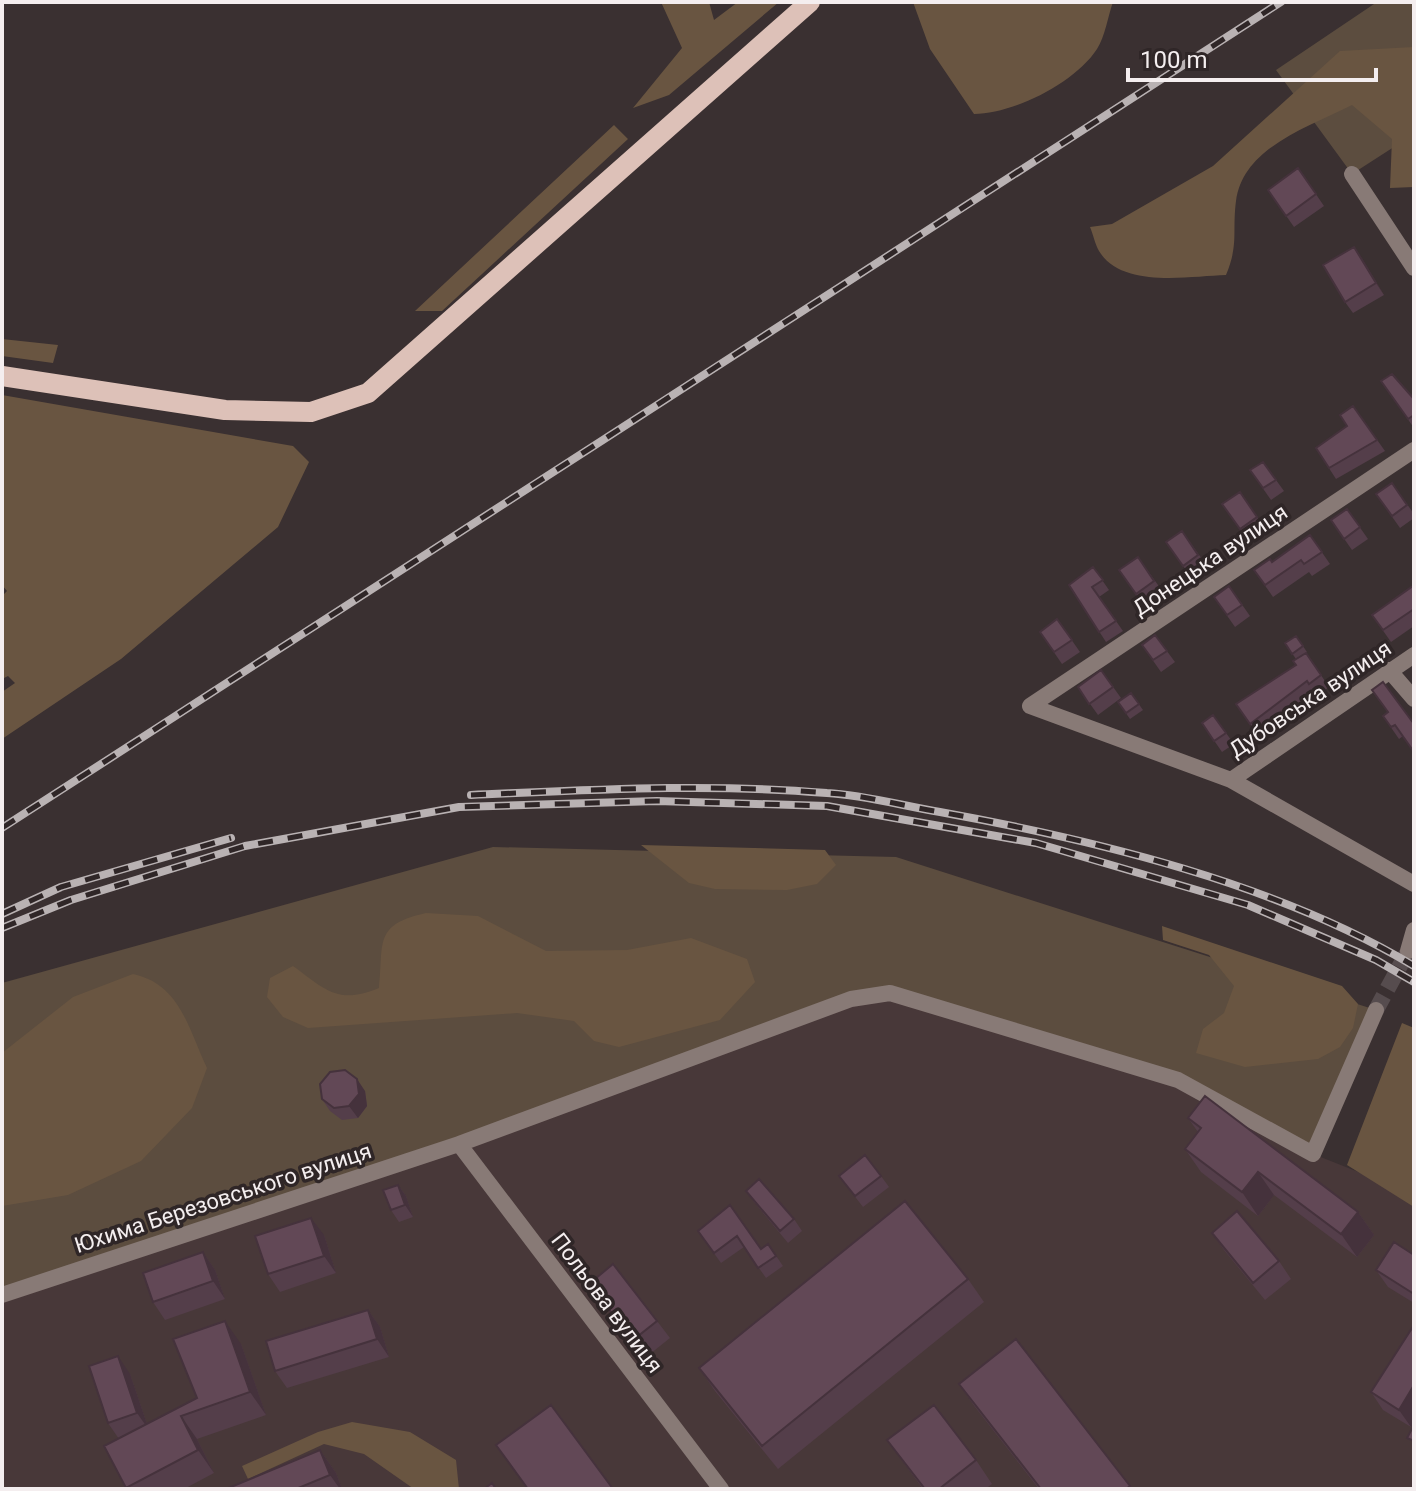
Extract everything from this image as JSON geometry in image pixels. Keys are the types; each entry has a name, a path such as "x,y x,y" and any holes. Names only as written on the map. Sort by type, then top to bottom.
{"main road":[{"path":"2,376 225,410 311,412 368,393 810,2"}],"street":[{"path":"1352,174 1414,268"},
{"name":"Донецька вулиця","path":"1231,780 1030,706 1414,450"},
{"name":"Дубовська вулиця","path":"1231,780 1414,655"},
{"path":"1389,670 1414,699"},
{"path":"1231,780 1414,884"},
{"path":"1408,951 1414,930"},
{"name":"Юхима Березовського вулиця","path":"2,1295 459,1144 851,999 890,993 1178,1080 1313,1154 1376,1010"},
{"name":"Польова вулиця","path":"459,1144 721,1489"}],"shaded area":[{"path":"661,2 709,2 714,20 738,2 779,2 669,95 633,108 682,48"},
{"path":"913,2 1113,2 1100,44 1074,74 1042,94 1007,109 974,114 930,49"},
{"path":"1377,2 1414,2 1414,134 1352,174 1276,70"},
{"path":"1414,47 1414,187 1390,188 1392,139 1352,105 1280,141 1251,166 1241,182 1236,201 1234,246 1226,275 1176,278 1140,276 1123,271 1099,251 1090,227 1112,224 1213,166 1340,51"},
{"path":"614,125 628,139 442,311 415,311"},
{"path":"2,339 58,345 53,363 2,356"},
{"path":"2,395 293,446 309,462 278,527 121,659 2,739 2,692 15,683 8,676 2,679 2,596 7,591 2,585"},
{"path":"641,845 825,850 836,865 817,884 787,890 715,889 689,883"},
{"path":"493,847 896,857 1376,1010 1313,1154 1178,1080 890,993 2,1295 2,983"},
{"path":"426,913 478,916 546,951 627,950 691,938 747,959 755,982 720,1020 619,1047 594,1041 574,1021 517,1013 308,1028 283,1017 267,997 270,978 293,966 324,988 342,995 379,988 382,947 389,930 397,923"},
{"path":"1162,926 1342,986 1358,1004 1353,1028 1340,1047 1318,1059 1245,1067 1196,1053 1203,1029 1224,1013 1234,986 1209,955 1163,940"},
{"path":"133,974 162,987 180,1010 194,1038 207,1068 192,1108 141,1161 68,1195 2,1206 2,1053 73,997"},
{"path":"890,993 1178,1080 1313,1154 1414,1194 1414,1489 2,1489 2,1295"},
{"path":"1402,1023 1414,1028 1414,1207 1347,1165"},
{"path":"352,1422 410,1432 456,1460 459,1489 414,1489 364,1454 324,1444 248,1479 242,1466 318,1432"}],"building":[{"path":"1298,168 1316,194 1286,216 1268,190"},
{"path":"1354,247 1376,283 1345,302 1323,265"},
{"path":"1392,374 1414,399 1414,415 1408,419 1381,381"},
{"path":"1353,406 1377,440 1329,468 1316,448 1347,426 1340,415"},
{"path":"1263,462 1276,480 1263,488 1250,470"},
{"path":"1392,483 1407,505 1392,516 1376,494"},
{"path":"1240,492 1257,517 1240,529 1222,504"},
{"path":"1347,509 1360,527 1344,539 1331,520"},
{"path":"1182,531 1198,555 1183,566 1166,542"},
{"path":"1310,535 1322,552 1304,564 1301,560 1265,585 1254,570 1270,559 1272,562"},
{"path":"1138,557 1154,581 1136,594 1119,570"},
{"path":"1093,567 1103,580 1092,587 1116,621 1099,632 1069,585"},
{"path":"1229,586 1242,605 1227,615 1214,597"},
{"path":"1413,586 1414,609 1383,630 1372,615"},
{"path":"1057,619 1072,640 1054,652 1040,632"},
{"path":"1155,635 1167,651 1153,660 1142,645"},
{"path":"1296,636 1303,646 1292,654 1285,643"},
{"path":"1306,653 1321,675 1309,684 1307,681 1250,724 1236,704 1296,665 1293,661"},
{"path":"1101,670 1113,687 1089,704 1078,687"},
{"path":"1383,682 1414,724 1414,752 1395,725 1391,727 1383,716 1388,712 1372,690"},
{"path":"1131,693 1139,704 1126,713 1118,702"},
{"path":"1213,715 1226,733 1214,741 1202,723"},
{"path":"345,1070 357,1079 359,1094 349,1106 334,1108 322,1099 320,1084 330,1072"},
{"path":"1205,1096 1358,1212 1341,1234 1258,1172 1242,1192 1185,1149 1201,1128 1188,1118"},
{"path":"865,1155 881,1176 855,1196 839,1176"},
{"path":"759,1179 794,1219 780,1231 746,1191"},
{"path":"398,1185 405,1205 391,1210 383,1190"},
{"path":"905,1201 968,1279 762,1446 699,1368"},
{"path":"730,1205 761,1249 768,1244 776,1256 758,1268 737,1236 714,1253 698,1231"},
{"path":"1237,1211 1279,1261 1253,1283 1212,1233"},
{"path":"311,1218 324,1256 268,1274 255,1236"},
{"path":"1394,1242 1414,1255 1414,1294 1376,1270"},
{"path":"203,1252 213,1281 153,1302 143,1273"},
{"path":"613,1264 657,1321 633,1340 589,1284"},
{"path":"368,1310 377,1339 275,1371 266,1341"},
{"path":"225,1321 250,1392 181,1416 198,1450 126,1488 104,1446 197,1398 173,1339"},
{"path":"1414,1325 1414,1385 1399,1410 1371,1392"},
{"path":"1016,1339 1130,1486 1126,1489 1041,1489 959,1384"},
{"path":"118,1356 137,1413 108,1423 89,1366"},
{"path":"551,1405 613,1489 528,1489 496,1445"},
{"path":"934,1405 976,1460 939,1489 925,1489 887,1440"},
{"path":"1414,1425 1414,1441 1407,1438"},
{"path":"320,1450 330,1475 296,1489 226,1489"}],"tunnel":[{"path":"1376,1010 1408,951"}],"railway":[{"path":"2,828 1281,2"},
{"path":"471,795 693,788 782,790 870,798 1060,836 1184,869 1304,911 1414,966"},
{"path":"2,928 71,900 245,846 459,807 657,801 827,806 1036,843 1248,905 1376,960 1414,982"},
{"path":"2,914 61,887 231,838"}]}
